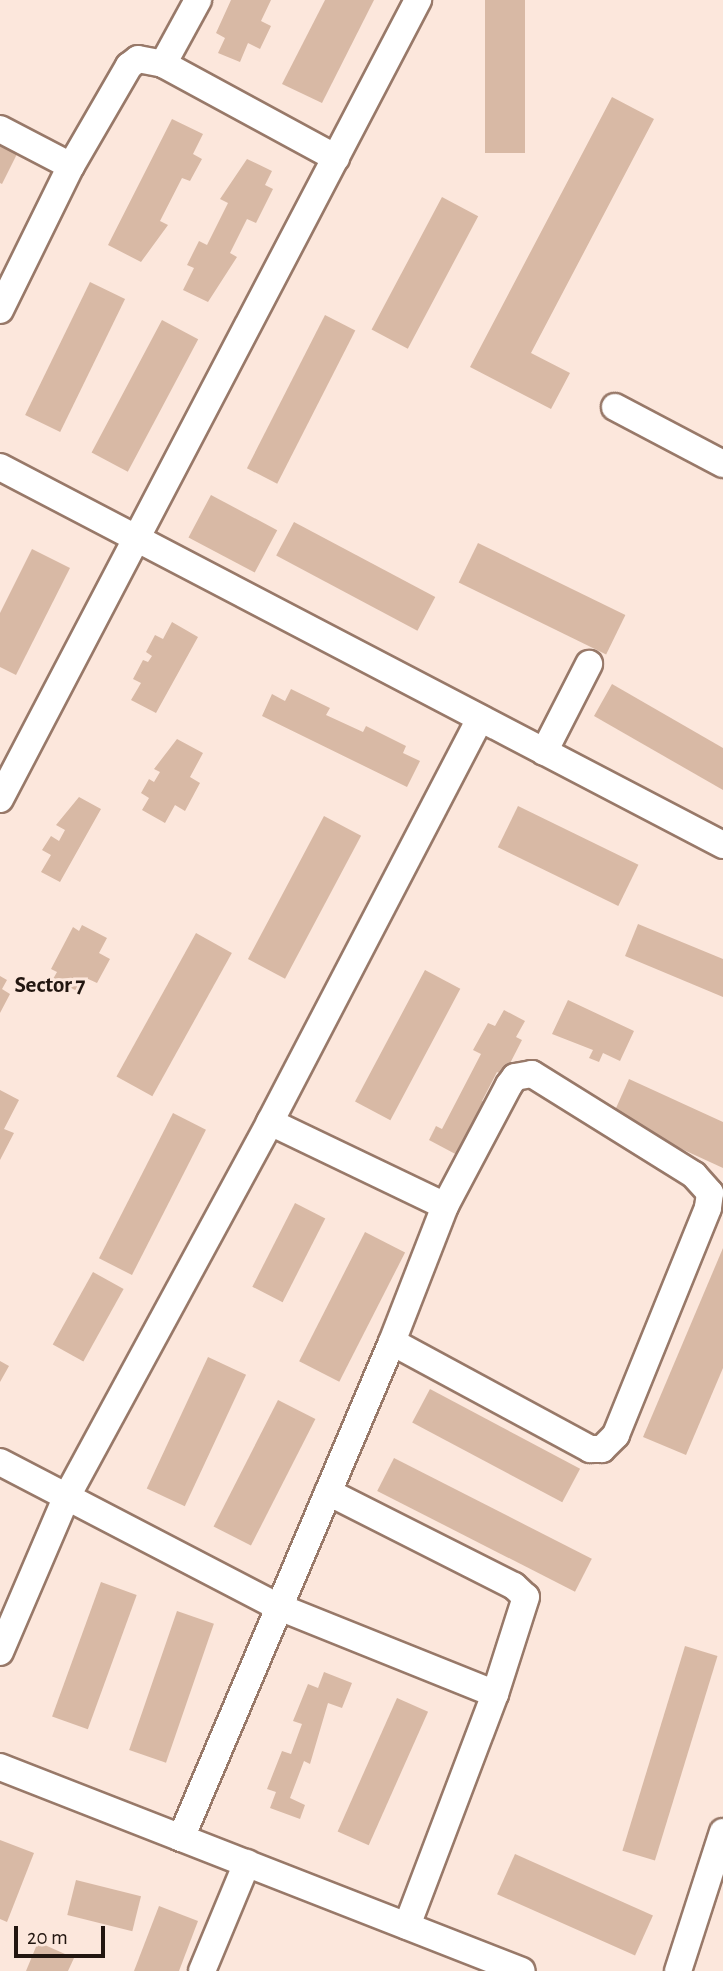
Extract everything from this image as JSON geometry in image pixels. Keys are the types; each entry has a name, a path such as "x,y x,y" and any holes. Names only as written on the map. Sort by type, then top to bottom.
{"street":[{"path":"163,64 198,0"},
{"path":"0,799 418,0"},
{"path":"2,302 71,166 129,66 144,58 163,64 336,158"},
{"path":"0,129 71,166"},
{"path":"615,407 723,464"},
{"path":"0,467 723,845"},
{"path":"544,752 589,664"},
{"path":"0,1652 66,1498 270,1122 480,719"},
{"path":"181,1838 392,1342 445,1206 509,1085 523,1074 531,1074 694,1175 710,1193 708,1208 615,1435 602,1449 590,1449 392,1342"},
{"path":"270,1122 445,1206"},
{"path":"0,1462 279,1607 495,1694"},
{"path":"328,1492 514,1586 526,1597 495,1694 407,1926"},
{"path":"0,1767 522,1971"},
{"path":"678,1971 723,1832"},
{"path":"202,1971 247,1863"}],"building":[{"path":"231,0 271,0 261,21 271,26 260,49 248,43 240,62 218,53 225,38 216,33"},
{"path":"325,0 374,0 322,103 282,84"},
{"path":"485,0 525,0 525,153 485,153"},
{"path":"612,97 654,119 531,353 570,373 551,409 470,367"},
{"path":"172,119 203,134 193,154 202,159 190,181 182,178 160,221 168,225 141,262 108,245"},
{"path":"0,139 20,148 2,184 0,183"},
{"path":"247,159 272,171 265,185 273,189 256,223 247,219 230,253 237,257 208,302 183,290 194,268 187,265 199,241 207,245 228,203 220,199"},
{"path":"442,197 478,216 408,349 372,329"},
{"path":"90,282 125,299 60,432 25,415"},
{"path":"325,315 355,330 277,484 247,468"},
{"path":"162,320 198,339 128,472 92,452"},
{"path":"211,495 277,530 255,573 188,537"},
{"path":"294,522 435,597 417,631 276,556"},
{"path":"478,543 625,615 606,654 459,583"},
{"path":"32,549 70,568 16,675 0,667 0,613"},
{"path":"172,622 198,637 156,713 131,700 141,683 133,679 143,660 148,662 152,656 146,652 155,635 163,639"},
{"path":"612,684 723,748 723,790 594,716"},
{"path":"291,689 330,708 326,715 363,732 366,726 406,746 403,753 420,761 407,787 262,716 272,694 285,701"},
{"path":"177,739 203,753 190,777 200,783 185,811 175,805 165,823 142,810 149,798 141,793 149,779 154,782 160,772 154,769"},
{"path":"79,797 101,809 60,882 41,872 51,855 42,850 51,836 59,841 65,830 56,825"},
{"path":"518,806 638,865 618,906 498,847"},
{"path":"324,816 361,836 285,979 248,959"},
{"path":"638,924 723,959 723,997 625,956"},
{"path":"82,925 107,938 99,953 110,959 97,983 86,978 79,992 53,979 57,972 51,969 73,927 79,931"},
{"path":"196,933 232,953 152,1096 116,1076"},
{"path":"425,970 460,989 390,1120 355,1102"},
{"path":"0,976 7,980 2,989 10,994 0,1013"},
{"path":"568,1000 634,1031 620,1061 603,1053 599,1062 589,1058 593,1050 552,1034"},
{"path":"504,1010 525,1021 516,1037 522,1040 504,1075 497,1072 482,1101 489,1104 461,1157 429,1140 436,1126 442,1129 481,1054 473,1050 488,1023 495,1026"},
{"path":"629,1079 723,1122 723,1168 612,1117"},
{"path":"0,1090 19,1100 4,1129 14,1133 0,1160"},
{"path":"173,1113 206,1130 132,1275 99,1258"},
{"path":"295,1203 325,1218 283,1302 252,1287"},
{"path":"365,1232 405,1252 339,1382 299,1361"},
{"path":"723,1248 723,1368 686,1455 643,1437"},
{"path":"93,1272 124,1289 83,1362 53,1345"},
{"path":"208,1357 246,1375 185,1506 147,1488"},
{"path":"0,1361 9,1366 0,1382"},
{"path":"430,1389 580,1469 562,1502 412,1423"},
{"path":"278,1400 315,1419 251,1546 214,1527"},
{"path":"394,1458 592,1559 575,1592 377,1491"},
{"path":"101,1582 137,1595 88,1729 52,1716"},
{"path":"177,1611 214,1624 166,1763 129,1750"},
{"path":"685,1646 718,1656 655,1861 622,1851"},
{"path":"324,1672 352,1683 342,1708 328,1703 310,1764 304,1761 290,1798 305,1805 300,1819 270,1808 276,1792 267,1789 282,1751 291,1754 302,1724 293,1721 308,1684 318,1688"},
{"path":"397,1698 428,1712 369,1845 338,1831"},
{"path":"0,1840 34,1853 7,1922 0,1919"},
{"path":"515,1854 653,1915 635,1956 497,1894"},
{"path":"76,1880 141,1896 132,1931 67,1915"},
{"path":"159,1906 198,1921 179,1971 134,1971"},
{"path":"38,1942 74,1958 68,1971 26,1971"}],"district":[{"name":"Sector 7","path":"50,986"}]}
